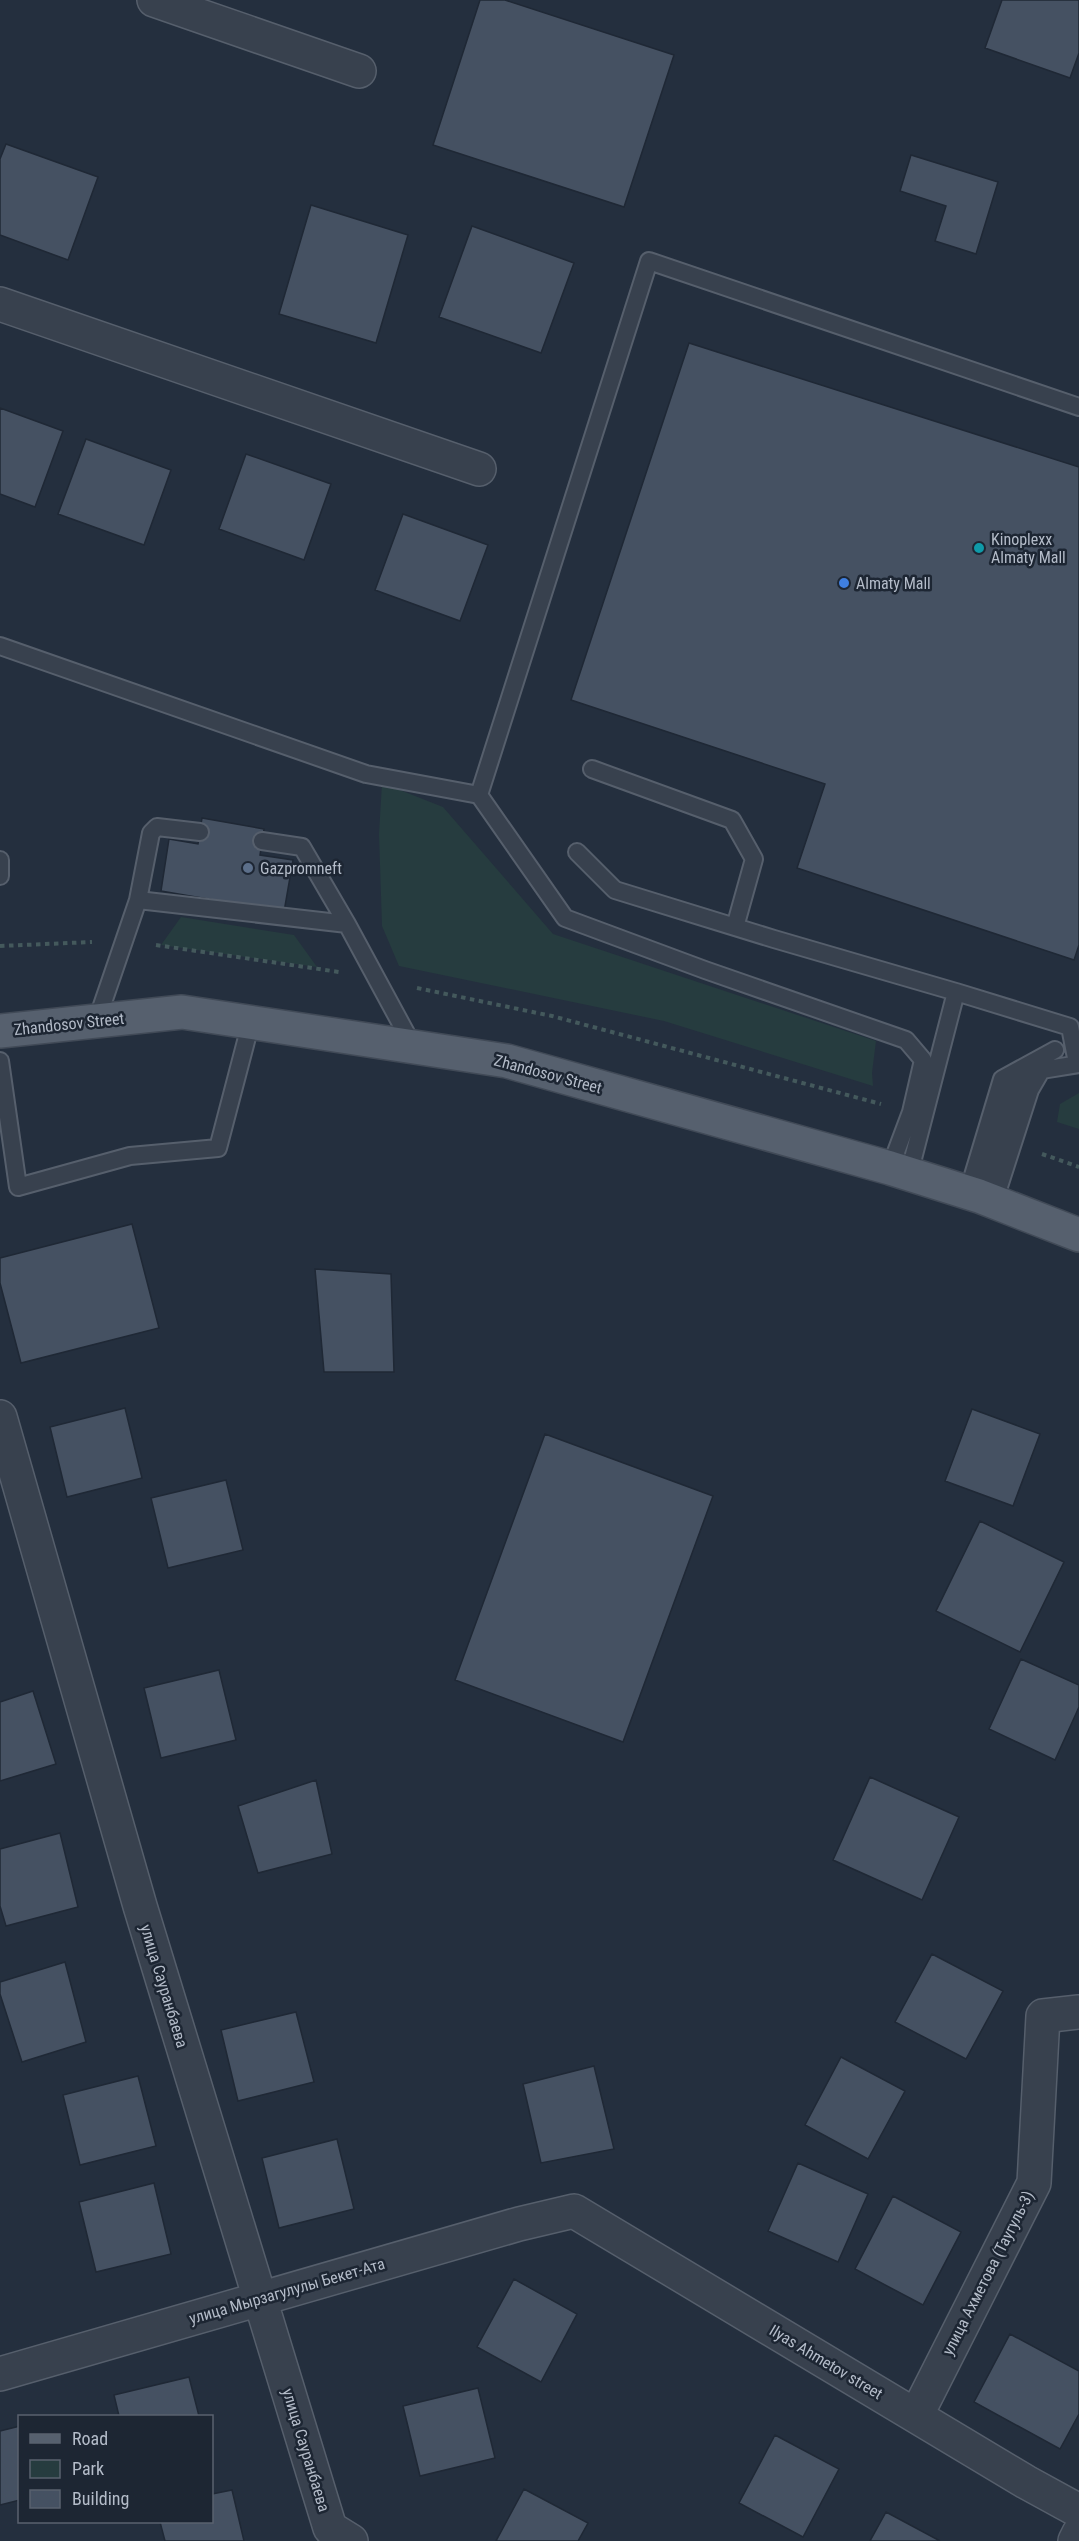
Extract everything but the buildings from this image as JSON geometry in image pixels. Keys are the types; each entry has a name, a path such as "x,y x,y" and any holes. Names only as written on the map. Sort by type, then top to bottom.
{"main road":[{"name":"Zhandosov Street","path":"0,1031 182,1012 507,1061 899,1171 981,1197 1079,1235"}],"street":[{"path":"154,0 359,71"},
{"path":"0,304 479,469"},
{"name":"улица Сауранбаева","path":"0,1417 140,1906 330,2528 351,2541"},
{"name":"улица Ахметова (Таугуль-3)","path":"916,2416 1034,2183 1043,2016 1079,2012"},
{"name":"улица Мырзагулулы Бекет-Ата","path":"0,2374 519,2224 574,2211"},
{"name":"Ilyas Ahmetov street","path":"574,2211 1079,2511"},
{"path":"1075,2541 1079,2533"}],"lane":[{"path":"479,795 649,261 1079,407"},
{"path":"0,646 366,774 479,795 565,918 705,970 906,1040 923,1060 899,1171"},
{"path":"592,770 732,820 754,859 735,927"},
{"path":"97,1020 138,900 151,833 157,827 200,832"},
{"path":"262,841 302,847 413,1046"},
{"path":"577,852 615,890 1070,1027 1078,1064 1042,1070 1016,1084 981,1197"},
{"path":"0,860 0,876"},
{"path":"138,900 347,924"},
{"path":"899,1171 956,992"},
{"path":"0,1061 18,1187 130,1156 219,1148 251,1022"},
{"path":"981,1197 1002,1079 1055,1050"}],"path":[{"path":"0,946 126,940 317,968 552,1016 882,1104"},
{"path":"1038,1153 1079,1167"}],"green space":[{"path":"382,783 443,807 553,934 876,1041 872,1073 873,1086 664,1021 399,966 382,926 379,834"},
{"path":"181,917 294,935 317,967 161,945"},
{"path":"1079,1093 1079,1129 1057,1122 1060,1104"}],"place":[{"name":"Kinoplexx Almaty Mall","path":"979,548"},
{"name":"Almaty Mall","path":"844,583"},
{"name":"Gazpromneft","path":"248,868"}]}
